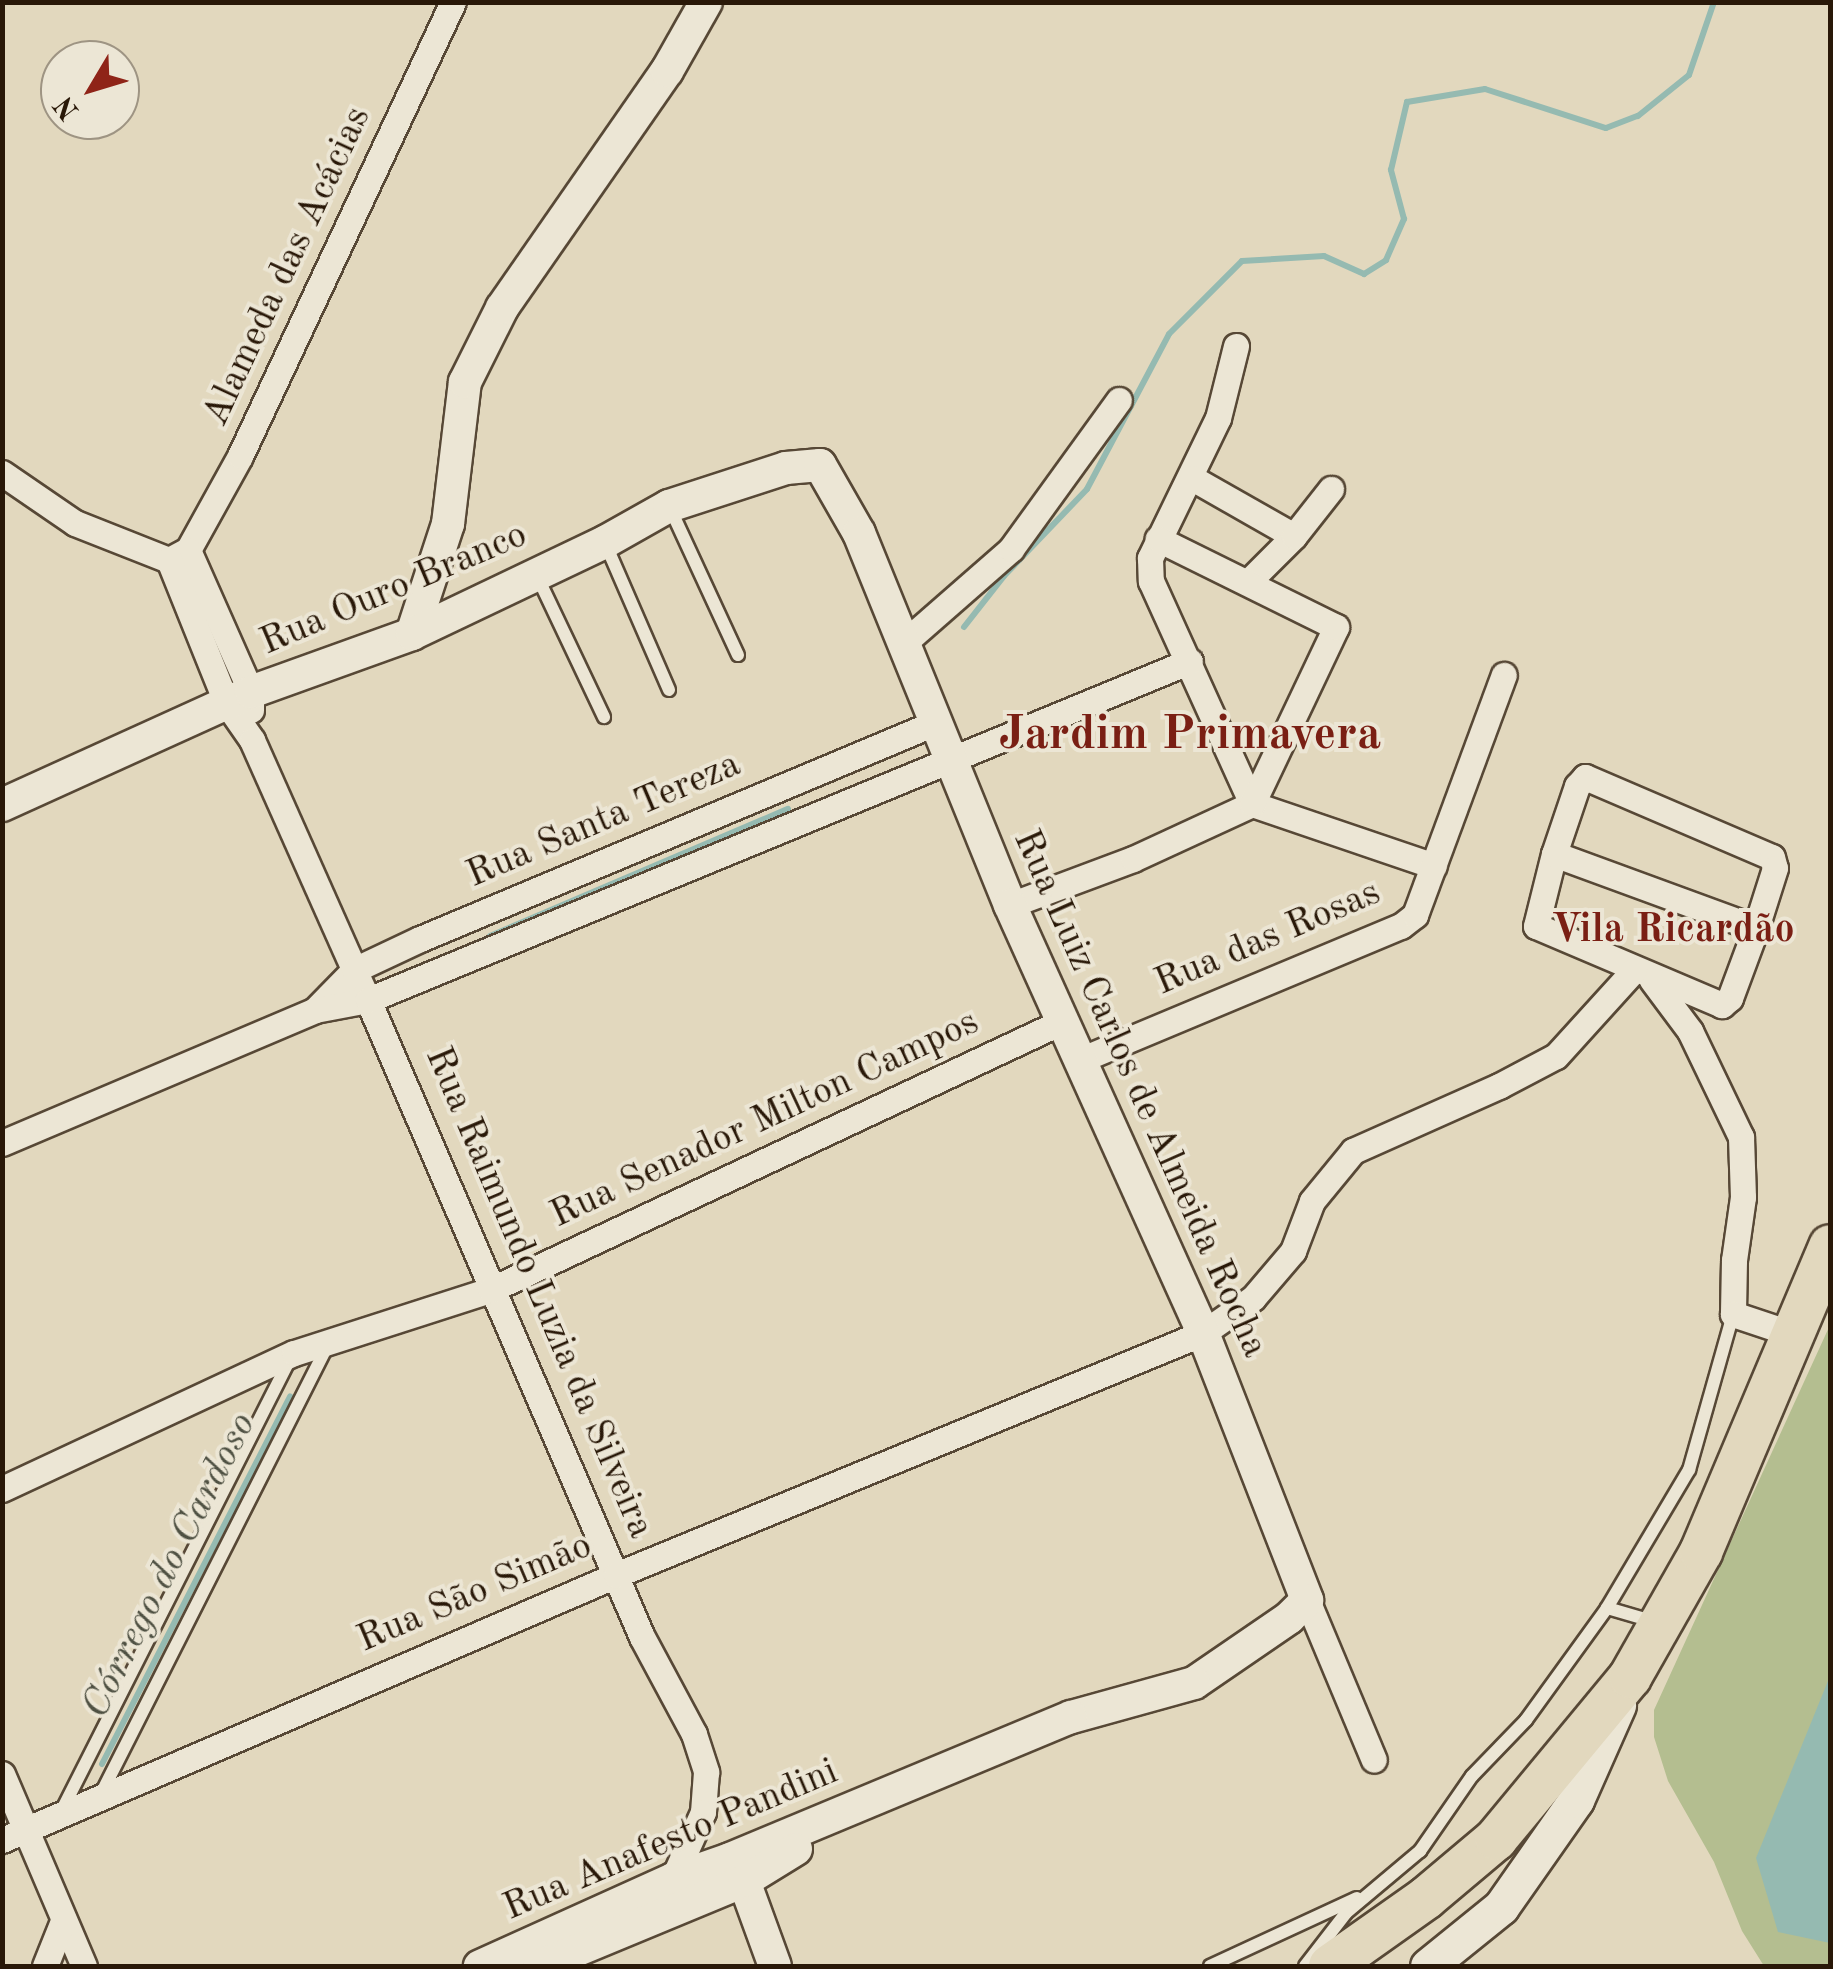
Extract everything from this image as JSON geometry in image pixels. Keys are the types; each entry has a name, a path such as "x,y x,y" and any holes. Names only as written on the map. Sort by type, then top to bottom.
{"highway":[{"path":"1330,1966 1414,1908 1496,1839 1630,1677 1701,1552 1796,1335 1830,1246"}],"main road":[{"path":"1442,1963 1500,1907 1576,1800 1630,1677"}],"street":[{"name":"Alameda das Acácias","path":"179,555 240,456 454,2"},
{"path":"412,634 448,524 464,382 502,308 657,86 706,2"},
{"path":"1236,346 1218,418 1150,558 1152,581 1252,804 1434,866"},
{"path":"906,641 1011,549 1120,400"},
{"name":"Rua Ouro Branco","path":"2,805 239,698 412,634 537,576 669,506 786,468 820,465"},
{"name":"Rua Luiz Carlos de Almeida Rocha","path":"820,465 859,533 1010,905 1203,1333 1306,1600 1374,1760"},
{"path":"2,473 75,523 179,555"},
{"path":"1192,478 1294,536"},
{"path":"1248,582 1294,536 1331,489"},
{"path":"1010,905 1133,859 1252,804 1336,626 1158,539"},
{"name":"Rua Raimundo Luzia da Silveira","path":"179,555 239,698 252,740 642,1638 694,1734 706,1772 704,1812 673,1878"},
{"name":"Rua Santa Tereza","path":"2,1143 315,1010 368,1000 1190,661"},
{"name":"Rua das Rosas","path":"1080,1060 1400,926 1416,915 1504,674"},
{"name":"Rua Santa Tereza","path":"315,1010 354,970 937,722"},
{"path":"1590,778 1772,857 1775,868 1730,998 1722,1005 1536,926 1554,854 1582,779 1590,778"},
{"path":"1554,854 1756,928"},
{"path":"1642,973 1690,1031 1740,1137 1743,1197 1733,1314 1796,1335"},
{"name":"Rua São Simão","path":"15,1836 101,1795 616,1575 1203,1333 1254,1298 1293,1251 1312,1201 1353,1150 1499,1086 1556,1056 1642,973"},
{"name":"Rua Senador Milton Campos","path":"2,1489 294,1353 490,1290 1062,1022"},
{"name":"Rua Anafesto Pandini","path":"480,1966 673,1878 730,1860 1070,1716 1194,1683 1290,1618 1306,1600"},
{"path":"2,1774 15,1836 84,1966"},
{"name":"Rua Anafesto Pandini","path":"539,1966 744,1881 894,1790"},
{"path":"744,1881 775,1966"},
{"path":"45,1966 63,1922"}],"lane":[{"path":"669,506 738,655"},
{"path":"605,542 669,690"},
{"path":"537,576 604,717"},
{"path":"1210,1966 1383,1886 1420,1851 1472,1776 1526,1720 1607,1608 1689,1470 1733,1314"},
{"path":"101,1795 330,1340"},
{"path":"60,1815 294,1353"},
{"path":"1607,1608 1662,1624"},
{"path":"1305,1966 1318,1946 1370,1892"}],"green space":[{"path":"1830,1325 1830,1966 1764,1966 1742,1931 1714,1862 1668,1781 1654,1737 1654,1710"}],"water":[{"path":"1830,1676 1830,1943 1778,1932 1756,1858"}],"waterway":[{"name":"Córrego do Cardoso","path":"964,627 1004,576 1087,489 1169,334 1242,261 1324,256 1364,274 1386,260 1404,219 1391,170 1407,102 1485,89 1606,128 1638,116 1689,75 1714,2"},
{"name":"Córrego do Cardoso","path":"490,936 788,809"},
{"name":"Córrego do Cardoso","path":"102,1764 290,1396"}],"district":[{"name":"Jardim Primavera","path":"1190,736"},
{"name":"Vila Ricardão","path":"1673,931"}]}
